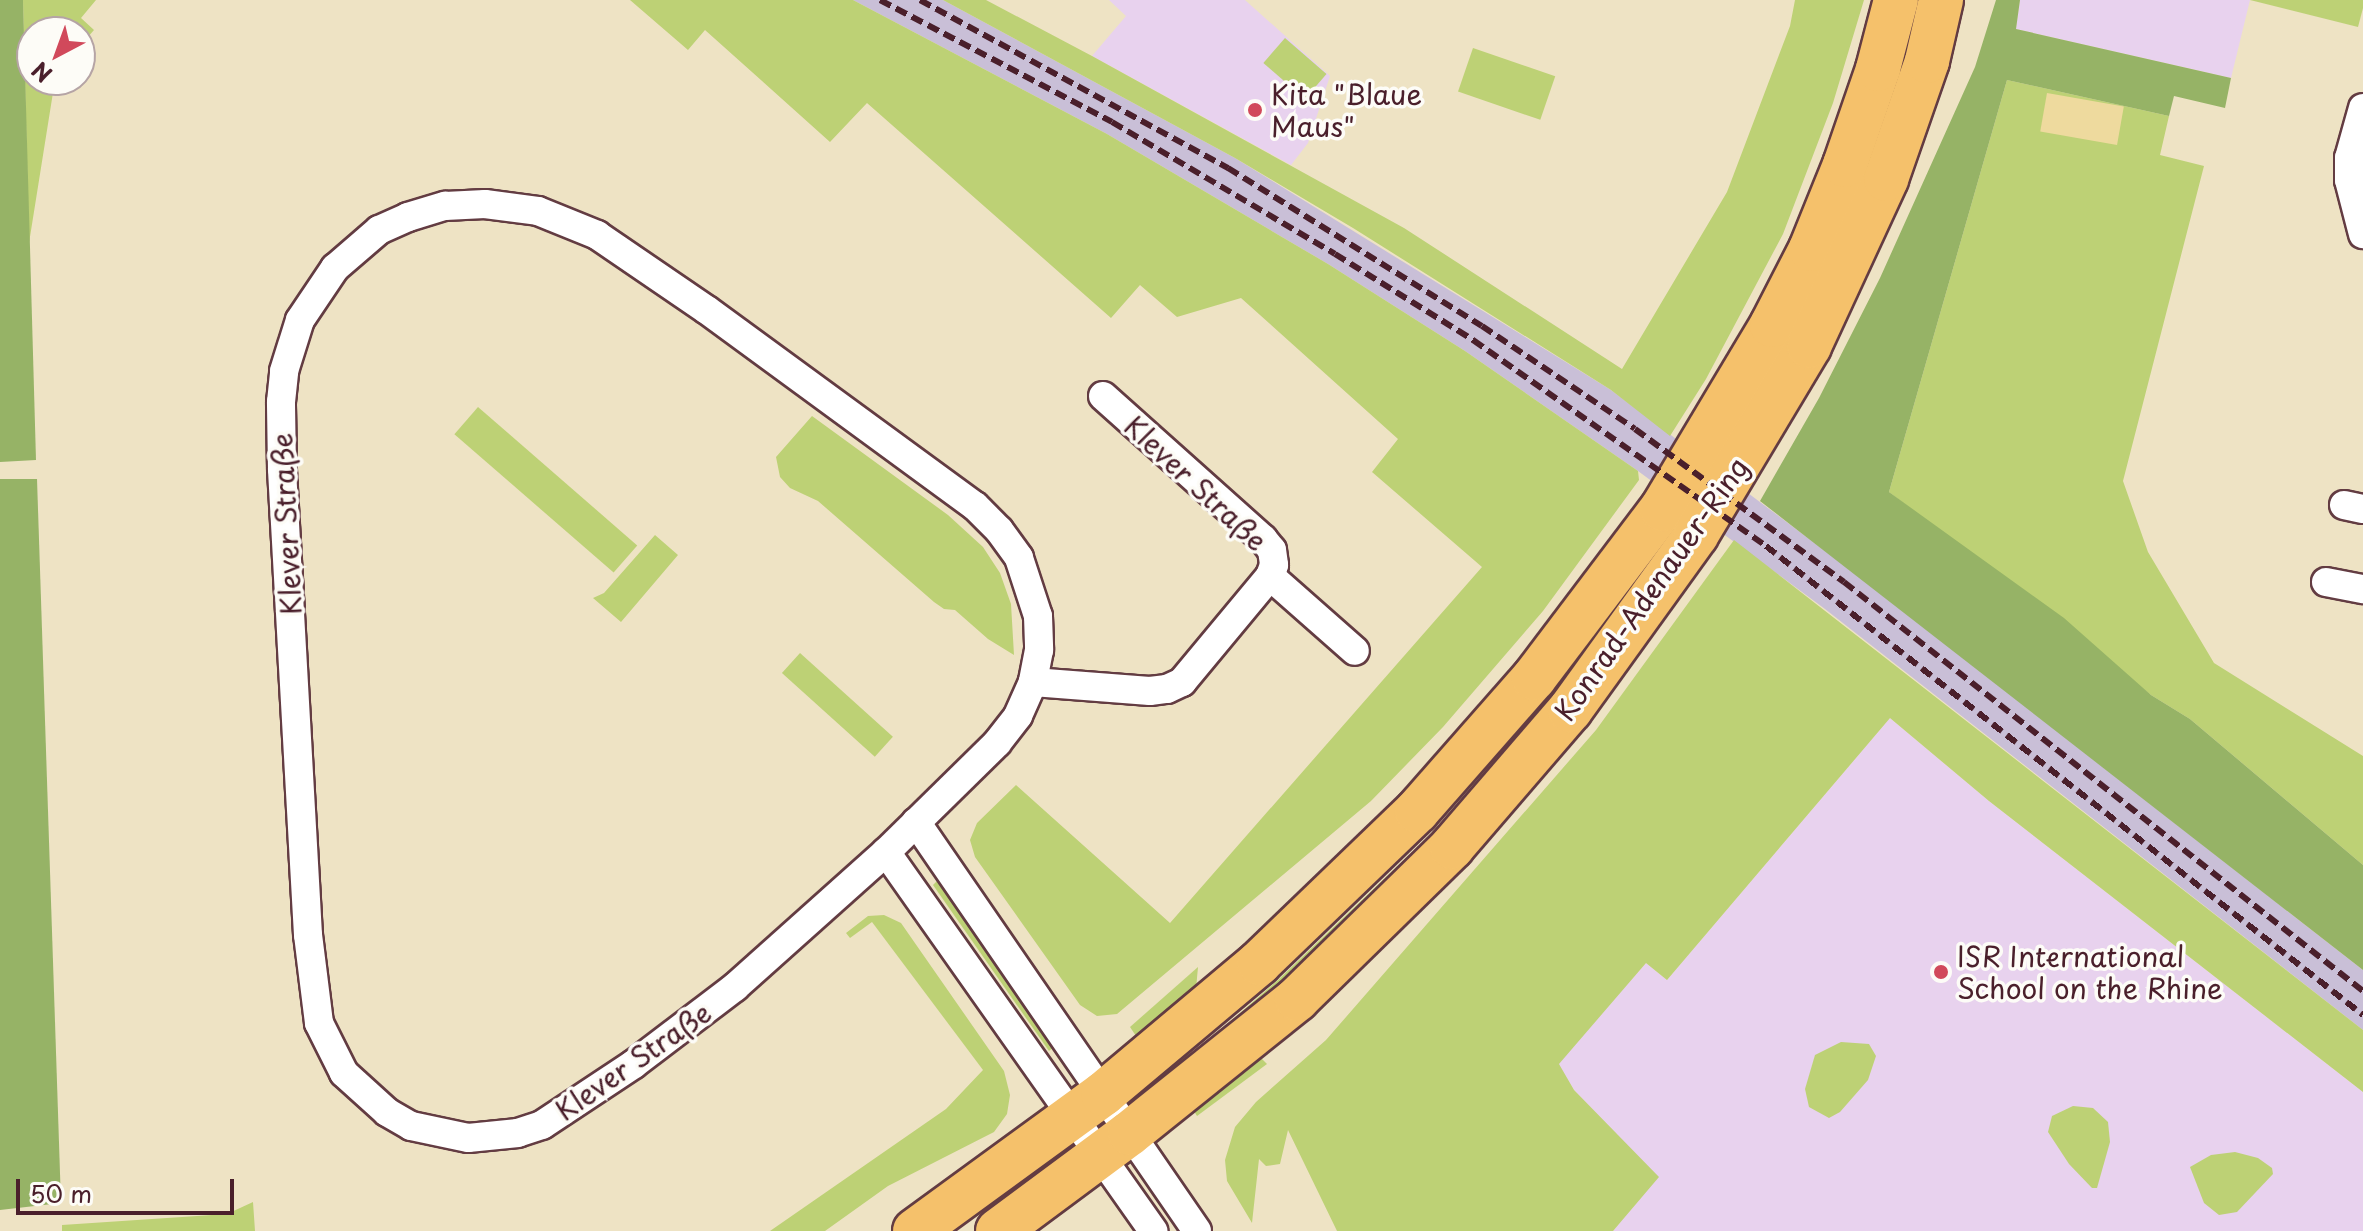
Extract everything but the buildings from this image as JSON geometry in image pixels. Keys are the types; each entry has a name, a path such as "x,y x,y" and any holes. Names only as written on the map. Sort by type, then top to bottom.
{"main road":[{"name":"Konrad-Adenauer-Ring","path":"915,1231 1088,1105 1259,963 1417,811 1534,678 1616,574 1730,400 1811,249 1874,83 1896,0"},
{"name":"Konrad-Adenauer-Ring","path":"998,1231 1115,1144 1297,999 1452,847 1587,686 1696,535 1809,346 1886,179 1927,61 1941,0"},
{"path":"1927,61 1950,0"}],"street":[{"path":"2363,108 2349,158 2349,180 2363,234"},
{"name":"Klever Straße","path":"445,206 514,206 567,220 597,235 707,310 949,488 999,530 1019,558 1038,616 1039,650 1033,682 1018,716 997,743 916,822 735,987 634,1064 542,1125 498,1136 442,1135 411,1126 362,1093 328,1047 312,993 282,469 284,371 300,320 335,268 379,230 445,206"},
{"name":"Klever Straße","path":"1033,682 1150,691 1167,689 1182,682 1270,576 1274,565 1272,550 1263,539 1103,396"},
{"name":"Klever Straße","path":"1270,576 1355,651"},
{"path":"2326,582 2363,589"},
{"path":"916,822 1088,1105 1115,1144 1197,1231"},
{"path":"886,852 1088,1105 1115,1144 1153,1231"}],"shaded area":[{"path":"853,0 943,0 1235,158 1611,390 1853,572 2363,970 2363,1030 1825,609 1638,471 1465,351 1328,264 1107,134"},
{"name":"Kita \"Blaue Maus\"","path":"1109,0 1245,0 1330,76 1308,143 1291,165 1092,56 1126,16"},
{"path":"2020,0 2250,0 2231,78 2016,29"},
{"name":"ISR International School on the Rhine","path":"1890,718 1989,801 2363,1092 2363,1231 1613,1231 1658,1177 1574,1090 1558,1064 1646,963 1667,980"}],"green space":[{"path":"0,0 23,0 23,16 16,16 16,96 26,96 36,460 0,462"},
{"path":"23,0 96,0 83,16 23,16"},
{"path":"630,0 853,0 1107,134 1328,264 1465,351 1638,471 1639,480 1543,611 1443,727 1371,801 1117,1014 1097,1016 1080,1005 975,857 970,840 977,823 1016,785 1170,923 1482,567 1372,472 1398,439 1241,298 1177,317 1140,285 1111,318 867,103 830,142 705,30 688,50"},
{"path":"943,0 986,0 1092,56 1404,228 1622,369 1727,192 1790,26 1795,0 1864,0 1833,103 1783,234 1706,379 1670,436 1611,390 1353,228 1235,158"},
{"path":"1996,0 2020,0 2016,29 2231,78 2225,108 2174,96 2169,116 2007,80 1889,492 2064,618 2151,695 2190,719 2363,865 2363,970 1760,501 1819,398 1880,278 1975,67"},
{"path":"2250,0 2363,0 2363,8 2358,27"},
{"path":"1285,38 1327,74 1305,99 1263,63"},
{"path":"1473,48 1555,76 1540,120 1458,91"},
{"path":"2007,80 2169,116 2160,155 2204,166 2123,481 2148,552 2214,663 2363,756 2363,865 2190,719 2151,695 1889,492"},
{"path":"25,96 52,96 29,243"},
{"path":"478,407 637,545 614,573 454,434"},
{"path":"812,416 948,515 983,547 1000,573 1011,604 1014,655 988,639 955,610 944,609 934,602 818,501 790,488 780,477 776,457"},
{"path":"0,479 37,479 61,1203 0,1210"},
{"path":"655,535 678,555 621,622 593,598 604,593"},
{"path":"1734,540 2363,1030 2363,1092 1989,801 1890,718 1667,980 1646,963 1559,1064 1574,1090 1659,1177 1613,1231 1337,1231 1288,1130 1280,1164 1266,1166 1259,1159 1252,1223 1227,1181 1225,1160 1235,1127 1256,1102 1326,1040 1596,730"},
{"path":"800,653 893,737 875,757 782,673"},
{"path":"1408,856 1413,862 1283,987 1171,1082 1164,1073 1187,1054 1194,1053 1278,980"},
{"path":"937,881 1057,1044 1049,1051 933,885"},
{"path":"884,915 901,923 1004,1071 1010,1095 1007,1114 994,1132 888,1186 825,1231 770,1231 946,1109 983,1070 872,922 850,938 846,933 868,916"},
{"path":"1198,967 1196,989 1138,1039 1130,1027"},
{"path":"1841,1042 1869,1044 1876,1056 1868,1080 1840,1112 1829,1118 1809,1107 1805,1089 1815,1055"},
{"path":"1261,1058 1267,1064 1197,1116 1191,1106"},
{"path":"2073,1106 2093,1108 2108,1122 2110,1142 2097,1188 2092,1188 2069,1164 2048,1132 2052,1116"},
{"path":"2235,1152 2258,1158 2272,1168 2273,1174 2237,1212 2219,1215 2204,1203 2190,1167 2211,1155"},
{"path":"253,1202 255,1231 62,1231 62,1225 227,1214"}],"sand":[{"path":"2047,93 2124,107 2117,145 2040,131"}],"railway":[{"path":"880,0 1112,122 1473,340 1766,546 2363,1015"},
{"path":"920,0 1228,168 1482,326 1635,429 1844,582 2363,991"}],"place":[{"name":"Kita \"Blaue Maus\"","path":"1255,110"},
{"name":"ISR International School on the Rhine","path":"1941,972"}]}
